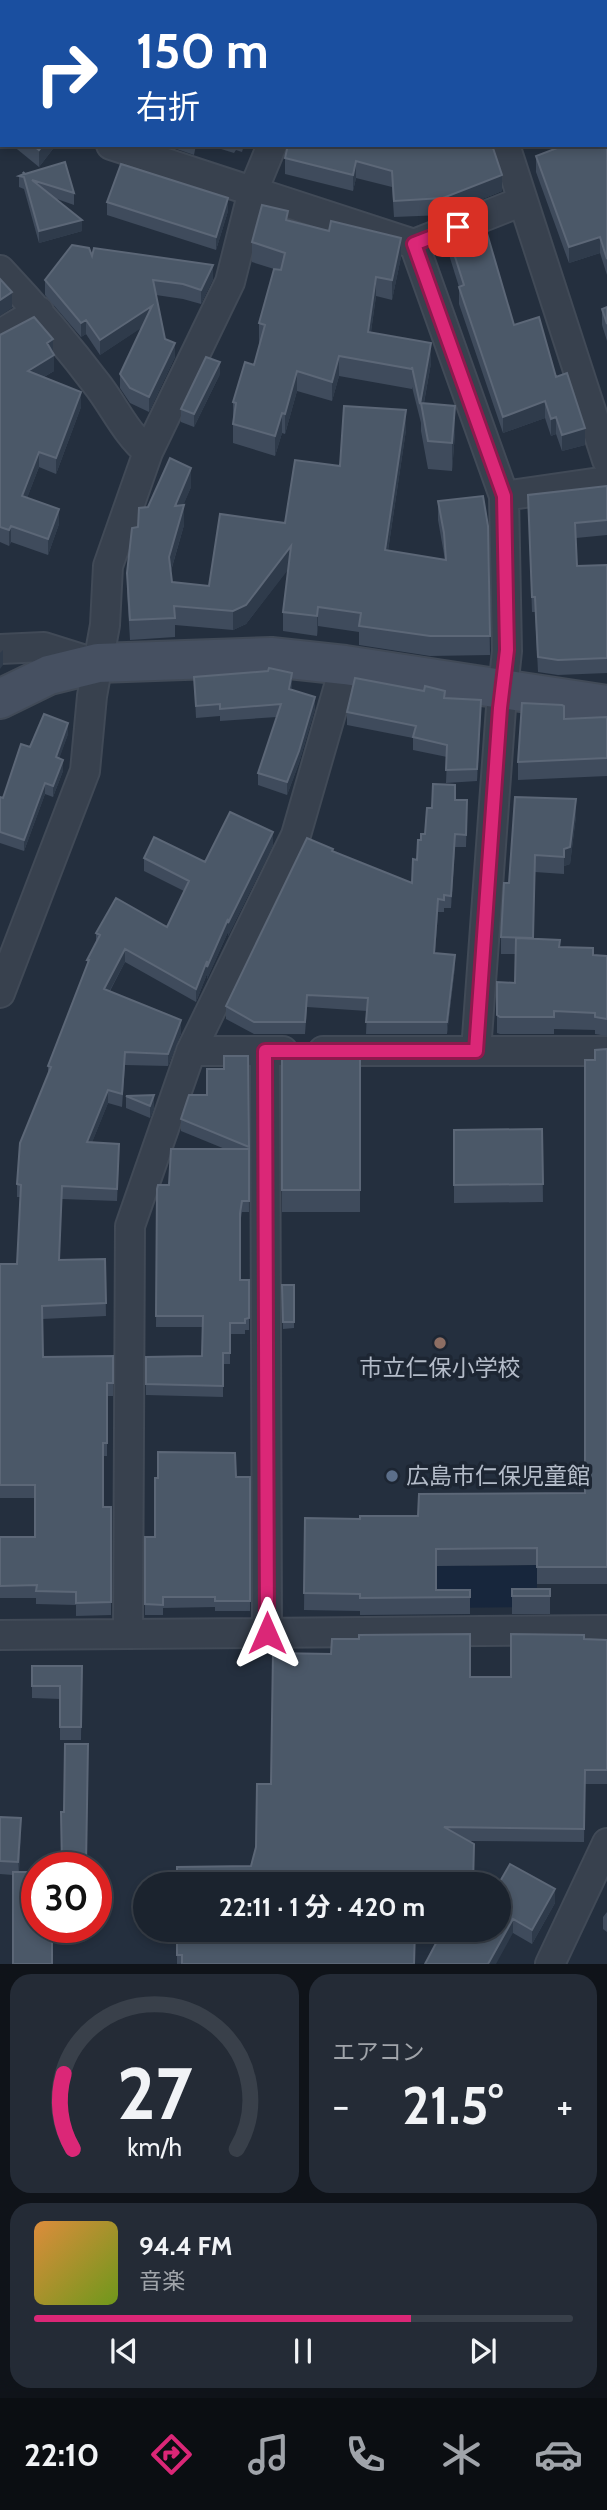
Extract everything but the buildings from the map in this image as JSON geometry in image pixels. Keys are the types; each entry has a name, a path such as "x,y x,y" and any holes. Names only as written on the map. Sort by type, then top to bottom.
{"street":[{"path":"115,147 414,244 523,201"},
{"path":"0,993 85,772 92,696 105,625 108,566 148,452 230,282 253,191 271,147"},
{"path":"506,147 607,460"},
{"path":"414,244 504,496 507,650 476,1051"},
{"path":"0,270 39,311 100,388 132,439 148,452"},
{"path":"0,334 39,311"},
{"path":"504,496 607,481"},
{"path":"0,649 44,647 98,663"},
{"path":"0,699 49,675 98,663 271,657 345,665 607,705"},
{"path":"128,1634 130,1226 191,1051 296,835 345,665"},
{"path":"191,1051 607,1051"},
{"path":"265,1051 267,1633"},
{"path":"0,1634 607,1630"},
{"path":"550,1964 607,1843"}],"water":[{"path":"436,1542 470,1566 537,1565 537,1607 436,1608"}],"place":[{"name":"市立仁保小学校","path":"440,1343"},
{"name":"広島市仁保児童館","path":"392,1476"}],"route":[{"path":"267,1633 265,1051 476,1051 500,708 507,650 504,496 414,244 458,227"}]}
